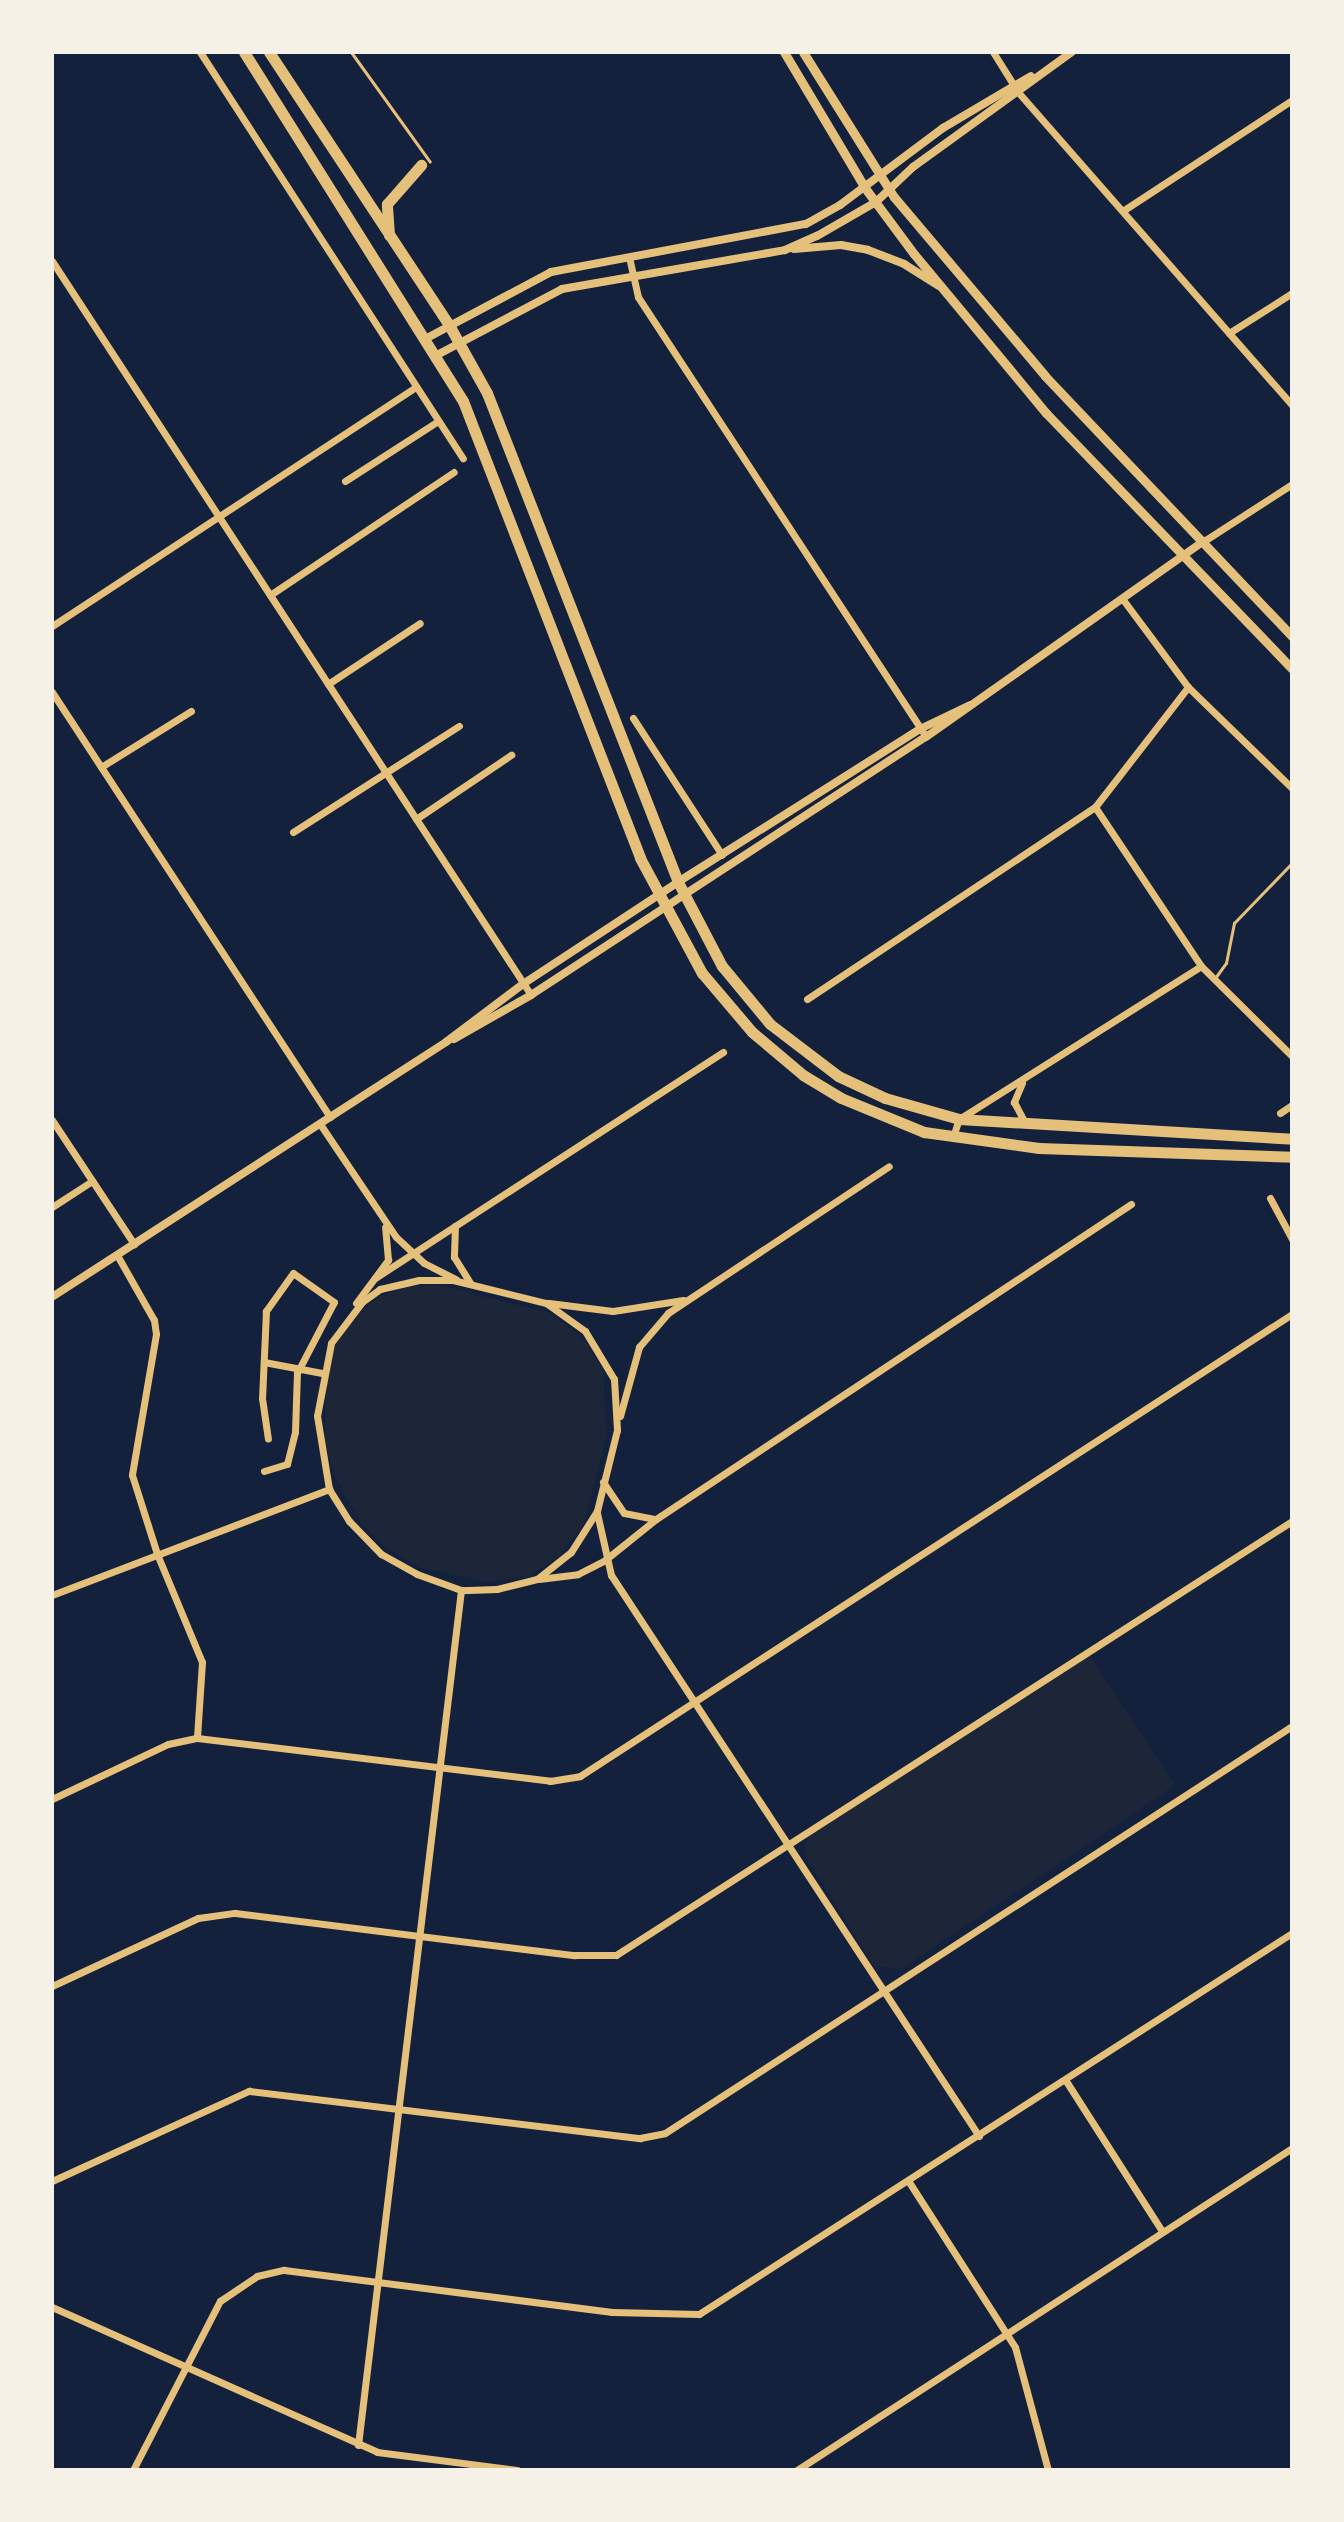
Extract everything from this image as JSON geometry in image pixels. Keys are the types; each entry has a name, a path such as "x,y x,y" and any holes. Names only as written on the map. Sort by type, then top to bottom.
{"main road":[{"path":"244,52 437,355 484,451 608,781 661,901 702,973 776,1054 866,1111 953,1138 1039,1148 1292,1157"},
{"path":"269,52 449,325 487,393 681,888 704,937 742,994 799,1050 885,1098 959,1119 1033,1127 1292,1139"},
{"path":"784,52 865,188 1046,413 1292,669"},
{"path":"803,52 889,192 1045,376 1292,636"},
{"path":"389,237 387,204 425,163"}],"street":[{"path":"200,52 463,458"},
{"path":"993,52 1015,88 1292,405"},
{"path":"427,338 551,272 782,232 865,188 902,155 1072,52"},
{"path":"785,250 876,202 913,167 1015,88"},
{"path":"1124,210 1292,100"},
{"path":"437,355 547,295 785,250 841,245 868,250 904,264 946,290"},
{"path":"629,257 631,278 648,313 926,737"},
{"path":"52,261 531,995"},
{"path":"1229,333 1292,293"},
{"path":"52,626 416,387"},
{"path":"345,481 438,421"},
{"path":"270,595 454,472"},
{"path":"446,1042 523,984 926,737 1124,601 1204,541 1292,484"},
{"path":"1124,601 1188,687 1292,788"},
{"path":"328,684 420,623"},
{"path":"807,999 1095,807 1188,687"},
{"path":"52,692 330,1117"},
{"path":"681,888 722,855 920,729 970,705"},
{"path":"101,767 191,711"},
{"path":"633,718 722,855"},
{"path":"293,832 459,726"},
{"path":"416,819 511,755"},
{"path":"1095,807 1201,966 1292,1056"},
{"path":"52,1297 446,1042 531,995 661,901"},
{"path":"953,1138 959,1119 1024,1081 1201,966"},
{"path":"375,1278 723,1052"},
{"path":"1024,1081 1014,1102 1019,1116 1033,1127"},
{"path":"1280,1113 1292,1105"},
{"path":"52,1120 134,1244"},
{"path":"320,1124 383,1221 411,1253 466,1283"},
{"path":"537,1579 571,1552 597,1511 639,1347 686,1299 889,1166"},
{"path":"52,1207 92,1181"},
{"path":"1270,1198 1292,1239"},
{"path":"383,1221 391,1250 337,1332 322,1373 318,1441 329,1489 349,1521 381,1554 461,1590 497,1589 537,1579 578,1574 605,1560 656,1519 1131,1204"},
{"path":"455,1226 454,1257 466,1283"},
{"path":"117,1255 154,1320 156,1334 132,1462 134,1490 202,1662 197,1738"},
{"path":"264,1471 287,1464 295,1432 299,1369 334,1302 293,1273 266,1311 264,1362 268,1439"},
{"path":"343,1321 380,1289 419,1280 466,1283 546,1303 613,1311 686,1299"},
{"path":"546,1303 575,1321 603,1355 614,1379 617,1430"},
{"path":"52,1799 168,1744 197,1738 564,1782 694,1704 1292,1314"},
{"path":"264,1362 322,1373"},
{"path":"603,1482 624,1513 656,1519"},
{"path":"52,1595 329,1489"},
{"path":"597,1511 605,1560 694,1704 979,2136"},
{"path":"52,1986 180,1926 217,1915 616,1955 1292,1521"},
{"path":"358,2445 461,1590"},
{"path":"52,2181 249,2091 653,2137 1292,1726"},
{"path":"133,2470 188,2370 220,2301 250,2279 284,2270 612,2312 691,2316 725,2302 1292,1933"},
{"path":"1066,2081 1162,2231"},
{"path":"797,2470 1292,2148"},
{"path":"909,2182 1007,2332 1048,2470"},
{"path":"52,2307 358,2445 397,2456 517,2470"}],"lane":[{"path":"351,52 425,163"},
{"path":"1215,978 1226,963 1234,923 1292,863"}],"shaded area":[{"path":"439,1285 550,1313 585,1340 603,1370 607,1435 584,1523 560,1556 527,1577 486,1582 418,1567 385,1547 361,1523 334,1475 325,1443 326,1384 333,1350 347,1324 380,1296 411,1286"},
{"path":"1089,1654 1175,1785 901,1969 874,1966 805,1856 807,1837"}]}
